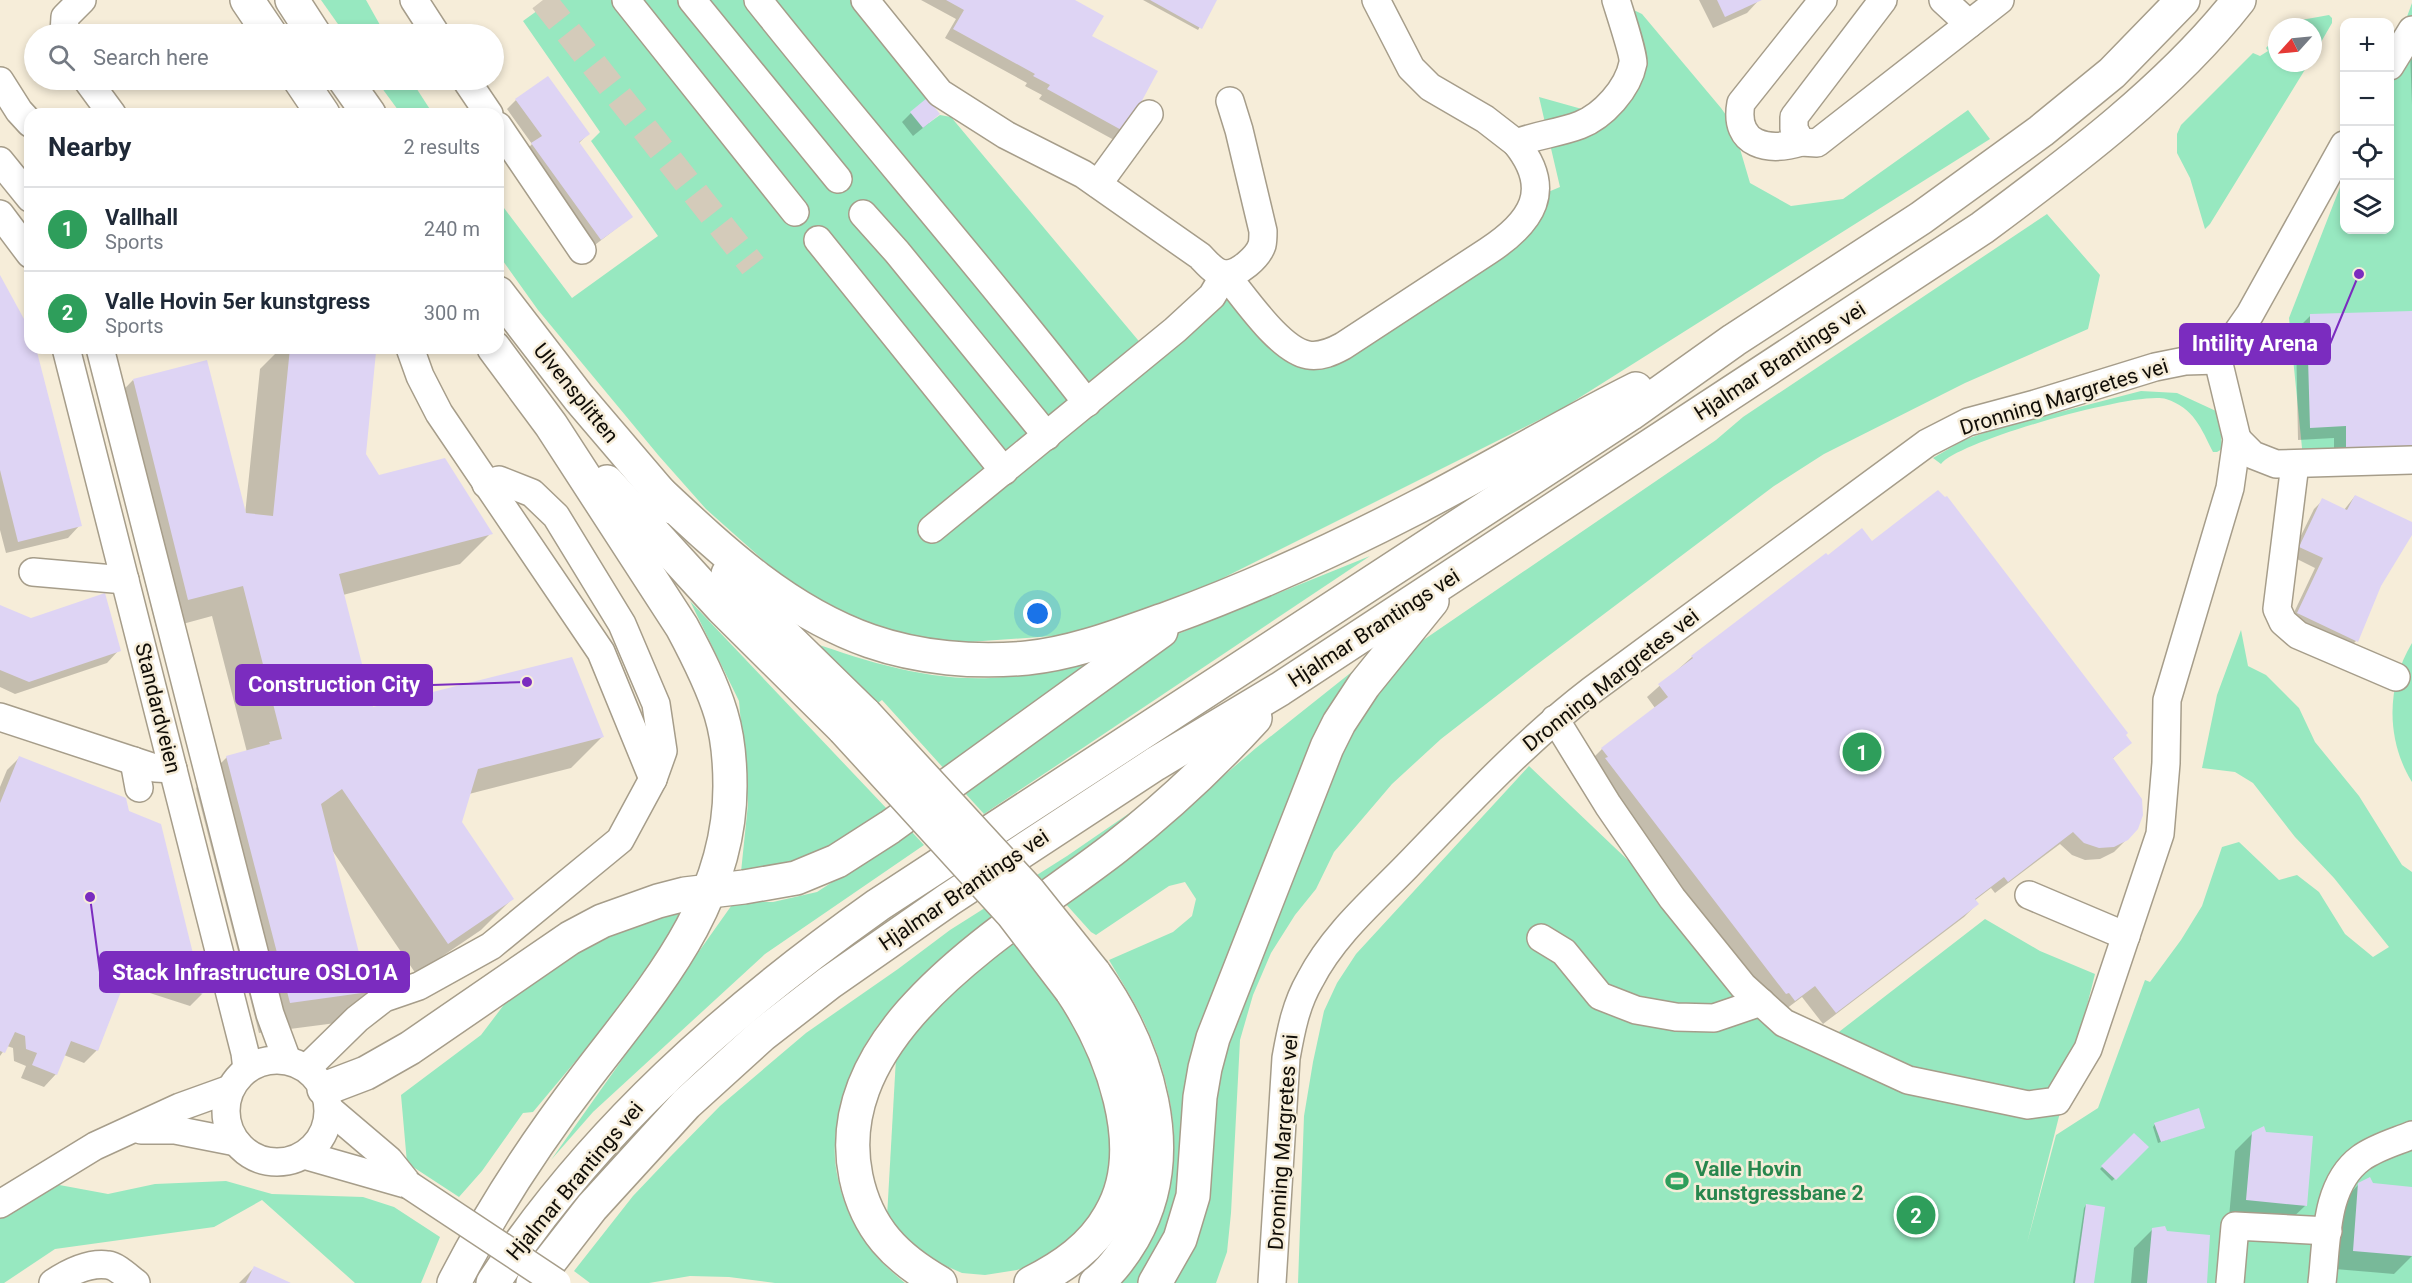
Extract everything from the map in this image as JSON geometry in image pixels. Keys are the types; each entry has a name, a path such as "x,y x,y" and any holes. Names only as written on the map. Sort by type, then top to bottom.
{"highway":[{"path":"247,0 263,24"},
{"path":"292,0 308,24"},
{"name":"Hjalmar Brantings vei","path":"493,1283 578,1171 661,1081 739,1010 829,940 878,905 1630,414 1734,340 1921,218 2040,131 2112,73 2182,0"},
{"name":"Hjalmar Brantings vei","path":"533,1283 592,1207 645,1147 723,1068 804,1002 948,900 1145,771 1280,689 1982,228 2066,165 2135,108 2240,0"},
{"path":"307,90 319,108"},
{"path":"352,90 365,108"},
{"name":"Ulvensplitten","path":"504,301 579,398 657,490"},
{"path":"657,490 725,554 805,611 842,630 873,642 954,658 995,660 1029,658 1090,645 1186,612 1382,525 1564,425 1734,340"},
{"name":"Ulvensplitten","path":"498,354 551,425"},
{"path":"551,425 626,501 722,608 855,722 1030,893 1083,981 1125,1023 1149,1088 1156,1130 1157,1162 1152,1195 1140,1226 1124,1253 1105,1276 1096,1283"},
{"path":"454,1283 481,1230 518,1170 669,967 711,891 727,836 730,805 729,756 722,716 700,662 682,627 551,425"},
{"path":"657,490 855,722"},
{"path":"1155,1283 1180,1239 1193,1196 1204,1068 1317,770 1339,723 1364,685 1449,578"},
{"path":"312,1082 366,1073 410,1048 570,938 602,921 658,901 796,878 837,861 1081,691 1186,612"},
{"path":"940,1283 915,1269 890,1247 874,1224 860,1194 853,1164 854,1131 861,1096 874,1065 911,1010 936,986 993,938 1116,847 1178,796 1239,735 1280,689"},
{"path":"1031,1283 1064,1265 1091,1242 1111,1214 1122,1186 1126,1158 1119,1092 1110,1064 1090,1020 1083,981"}],"street":[{"path":"65,24 65,17 82,0"},
{"path":"414,0 430,24"},
{"path":"626,0 795,212"},
{"path":"692,0 838,179"},
{"path":"758,0 989,284 1030,330 1087,404"},
{"path":"865,0 940,93 1006,135 1042,151 1098,184 1200,255 1215,270 1225,274 1269,327 1288,345 1308,355 1334,351 1495,246 1522,225 1533,206 1536,184 1528,157 1516,143 1485,119 1430,87 1411,68 1376,0"},
{"path":"1516,143 1580,125 1596,116 1614,99 1633,62 1616,0"},
{"path":"1823,0 1741,103 1743,129 1748,138 1760,145 1779,148 1802,142 1817,143 2000,0"},
{"path":"1802,142 1794,129 1794,117 1883,0"},
{"path":"1943,0 1969,24"},
{"path":"2394,59 2412,30"},
{"path":"0,81 24,116"},
{"path":"94,90 108,108"},
{"path":"473,90 485,108"},
{"path":"932,529 1175,330 1212,296 1225,274 1237,272 1261,247 1263,231 1230,101"},
{"path":"1098,184 1149,114"},
{"path":"504,135 582,250"},
{"path":"1555,719 1608,805 1672,898 1743,986 1784,1023 1908,1080 2028,1105 2057,1101 2088,1049 2160,834 2166,763 2167,700 2230,488 2237,439 2218,360 2250,314 2340,153"},
{"path":"0,161 24,191"},
{"path":"0,214 24,246"},
{"path":"863,214 897,252 1047,436"},
{"path":"818,240 1004,471"},
{"name":"Standardveien","path":"68,354 245,1053 238,1079"},
{"name":"Standardveien","path":"102,354 270,1014 312,1082"},
{"path":"412,354 429,396 601,652 653,779"},
{"name":"Dronning Margretes vei","path":"1272,1283 1287,1058 1295,1015 1309,981 1319,963 1344,930 1506,764 1555,719 1927,443 1968,422 2155,367 2185,361 2218,360"},
{"path":"2237,439 2253,455 2276,464 2412,460"},
{"path":"2295,464 2277,609 2283,622 2298,635 2396,678"},
{"path":"238,1079 226,1102 229,1130 236,1142 251,1155 271,1162 284,1162 304,1155 323,1136 312,1082 357,1019 384,999 419,986 491,946 554,897 620,840 653,779 663,751 656,704 622,624 556,516 532,493 499,480 486,484"},
{"path":"33,572 125,579"},
{"path":"0,717 155,768 173,769"},
{"path":"134,761 139,788"},
{"path":"2029,895 2126,936"},
{"path":"1541,938 1564,952 1600,996 1636,1010 1677,1017 1714,1018 1761,1002"},
{"path":"0,1203 73,1158 238,1079 267,1060 312,1082 389,1161 409,1185 557,1283"},
{"path":"134,1130 175,1130 236,1142"},
{"path":"2322,1283 2328,1231 2337,1185 2347,1171 2361,1158 2412,1135"},
{"path":"304,1155 409,1185"},
{"path":"2230,1283 2235,1226 2328,1231"},
{"path":"53,1283 68,1273 91,1266 109,1264 136,1283"}],"green space":[{"path":"321,0 366,0 379,24 338,24"},
{"path":"552,0 853,0 924,86 926,99 923,127 940,115 951,117 1148,352 1222,291 1300,364 1510,241 1541,195 1560,187 1539,97 1614,118 1641,62 1617,2 1642,14 1721,108 1733,125 1750,183 1791,206 1843,199 1968,110 1990,139 1563,408 1215,582 1082,634 926,645 807,599 706,509 538,310 504,262 504,208 572,298 658,236 591,141 600,132 523,21"},
{"path":"2412,3 2412,473 2304,468 2289,318 2340,187 2340,234 2394,234 2394,52"},
{"path":"2329,15 2332,18 2332,23 2322,40 2322,18 2312,18"},
{"path":"2268,51 2268,72 2303,72 2205,229 2190,178 2177,153 2177,134 2181,125 2253,53 2260,56"},
{"path":"383,90 417,90 429,108 397,108"},
{"path":"2047,214 2100,275 2088,329 1965,383 1824,454 1774,486 1441,739 1392,784 1334,852 1316,889 1295,915 1271,953 1253,995 1240,1040 1231,1213 1227,1252 1216,1283 1170,1283 1217,1065 1355,716 1419,643 1716,440 1743,417"},
{"path":"2141,391 2177,393 2216,411 2220,422 2222,449 2213,452 2196,420 2176,403 2166,399 2149,398 2087,410 2012,431 1954,454 1941,464 1933,458 1964,440 1995,429"},
{"path":"1370,556 984,814 964,792 1173,636"},
{"path":"690,601 888,810 821,852 778,869 741,872 748,804 739,701"},
{"path":"2241,630 2248,666 2266,675 2299,708 2315,742 2359,796 2402,865 2412,872 2412,1283 1298,1283 1304,1116 1324,1011 1337,983 1356,954 1529,766 1822,1045 1985,919 2040,951 2095,974 2027,1243 2056,1135 2098,1108 2145,980 2150,982 2181,940 2202,906 2222,847 2239,842 2279,880 2297,875 2319,892 2345,934 2373,957 2389,947 2334,878 2295,837 2253,783 2235,772 2202,768 2217,695"},
{"path":"800,638 870,661 942,676 1004,677 1096,663 947,772 882,700 871,708"},
{"path":"2412,643 2412,782 2397,749 2392,713 2397,677"},
{"path":"1363,663 1318,743 1180,1206 1143,1283 1119,1283 1142,1254 1158,1223 1169,1192 1174,1159 1173,1125 1168,1091 1159,1058 1141,1016 1109,960 1173,932 1192,916 1196,899 1185,882 1169,886 1096,935 1064,902 1172,820 1256,748"},
{"path":"1166,793 998,916 942,960 891,1009 870,1037 853,1069 841,1103 836,1132 835,1160 842,1195 854,1224 871,1250 905,1283 775,1283 729,1277 690,1276 649,1283 590,1283 574,1271 633,1196 671,1156 720,1106 806,1033 950,930 1067,856 1150,799"},
{"path":"911,831 924,845 765,954 593,1112 551,1160 734,902 773,902 817,892"},
{"path":"685,906 645,978 533,1112 523,1113 482,1171 459,1197 407,1163 401,1095 481,1035 519,985 580,945"},
{"path":"1013,941 1074,1019 1105,1091 1114,1155 1107,1181 1096,1207 1085,1225 1067,1244 1043,1261 1017,1270 985,1275 962,1273 937,1262 915,1248 887,1217 896,1058 914,1032 939,1004"},
{"path":"226,1181 272,1194 363,1197 394,1207 440,1237 421,1283 355,1283 262,1200 214,1227 55,1249 4,1283 0,1283 0,1219 54,1184 108,1194 155,1184"}],"building":[{"path":"946,0 1075,0 1104,16 1092,36 1158,71 1125,132 1047,89 1050,85 1033,76 1035,74 953,29 964,10"},
{"path":"1150,0 1217,0 1202,29"},
{"path":"1717,0 1762,0 1725,17"},
{"path":"548,76 590,134 579,142 633,217 601,240 531,143 542,136 515,99"},
{"path":"927,98 940,114 923,128 910,112"},
{"path":"0,275 24,319 24,354 38,354 82,526 18,542 0,470"},
{"path":"2412,311 2412,450 2346,451 2346,426 2310,428 2307,323 2310,323 2310,314"},
{"path":"289,354 376,354 366,454 379,475 445,458 493,534 339,574 373,707 572,657 604,737 478,769 462,822 514,899 448,944 342,789 321,804 369,992 290,1003 226,756 282,739 243,586 188,600 133,379 207,360 246,513 273,516"},
{"path":"1938,490 1945,497 1947,496 2128,733 2126,735 2132,743 2113,758 2142,799 2143,815 2138,829 2128,840 2114,847 2099,848 2084,843 2073,832 2008,882 2004,877 1975,899 1979,904 1836,1013 1815,986 1795,1001 1789,993 1786,994 1605,758 1608,757 1601,748 1668,697 1658,684 1693,658 1691,656 1862,528 1872,541"},
{"path":"2355,495 2412,522 2412,535 2381,586 2358,642 2297,613 2323,558 2299,547 2322,498 2347,510"},
{"path":"105,593 121,651 29,682 0,670 0,605 31,618"},
{"path":"19,756 126,798 129,811 161,824 203,994 129,971 98,1051 71,1041 57,1075 32,1065 37,1053 26,1049 25,1036 15,1032 5,1053 0,1051 0,803"},
{"path":"2199,1108 2205,1128 2161,1142 2154,1123"},
{"path":"2264,1126 2266,1132 2313,1136 2307,1206 2246,1200 2252,1132"},
{"path":"2134,1133 2149,1147 2116,1180 2101,1166"},
{"path":"2370,1177 2373,1183 2412,1187 2412,1256 2353,1251 2358,1183"},
{"path":"2086,1204 2105,1207 2094,1283 2075,1283"},
{"path":"2165,1226 2167,1231 2210,1235 2207,1283 2147,1283 2152,1228"},
{"path":"254,1266 291,1283 246,1283"}],"tunnel":[{"path":"543,0 753,266"}],"place":[{"name":"Intility Arena","path":"2359,274"},
{"name":"Construction City","path":"527,682"},
{"name":"Vallhall","path":"1862,752"},
{"name":"Stack Infrastructure OSLO1A","path":"90,897"},
{"name":"Valle Hovin kunstgressbane 2","path":"1677,1181"},
{"name":"Valle Hovin 5er kunstgress","path":"1916,1215"}]}
